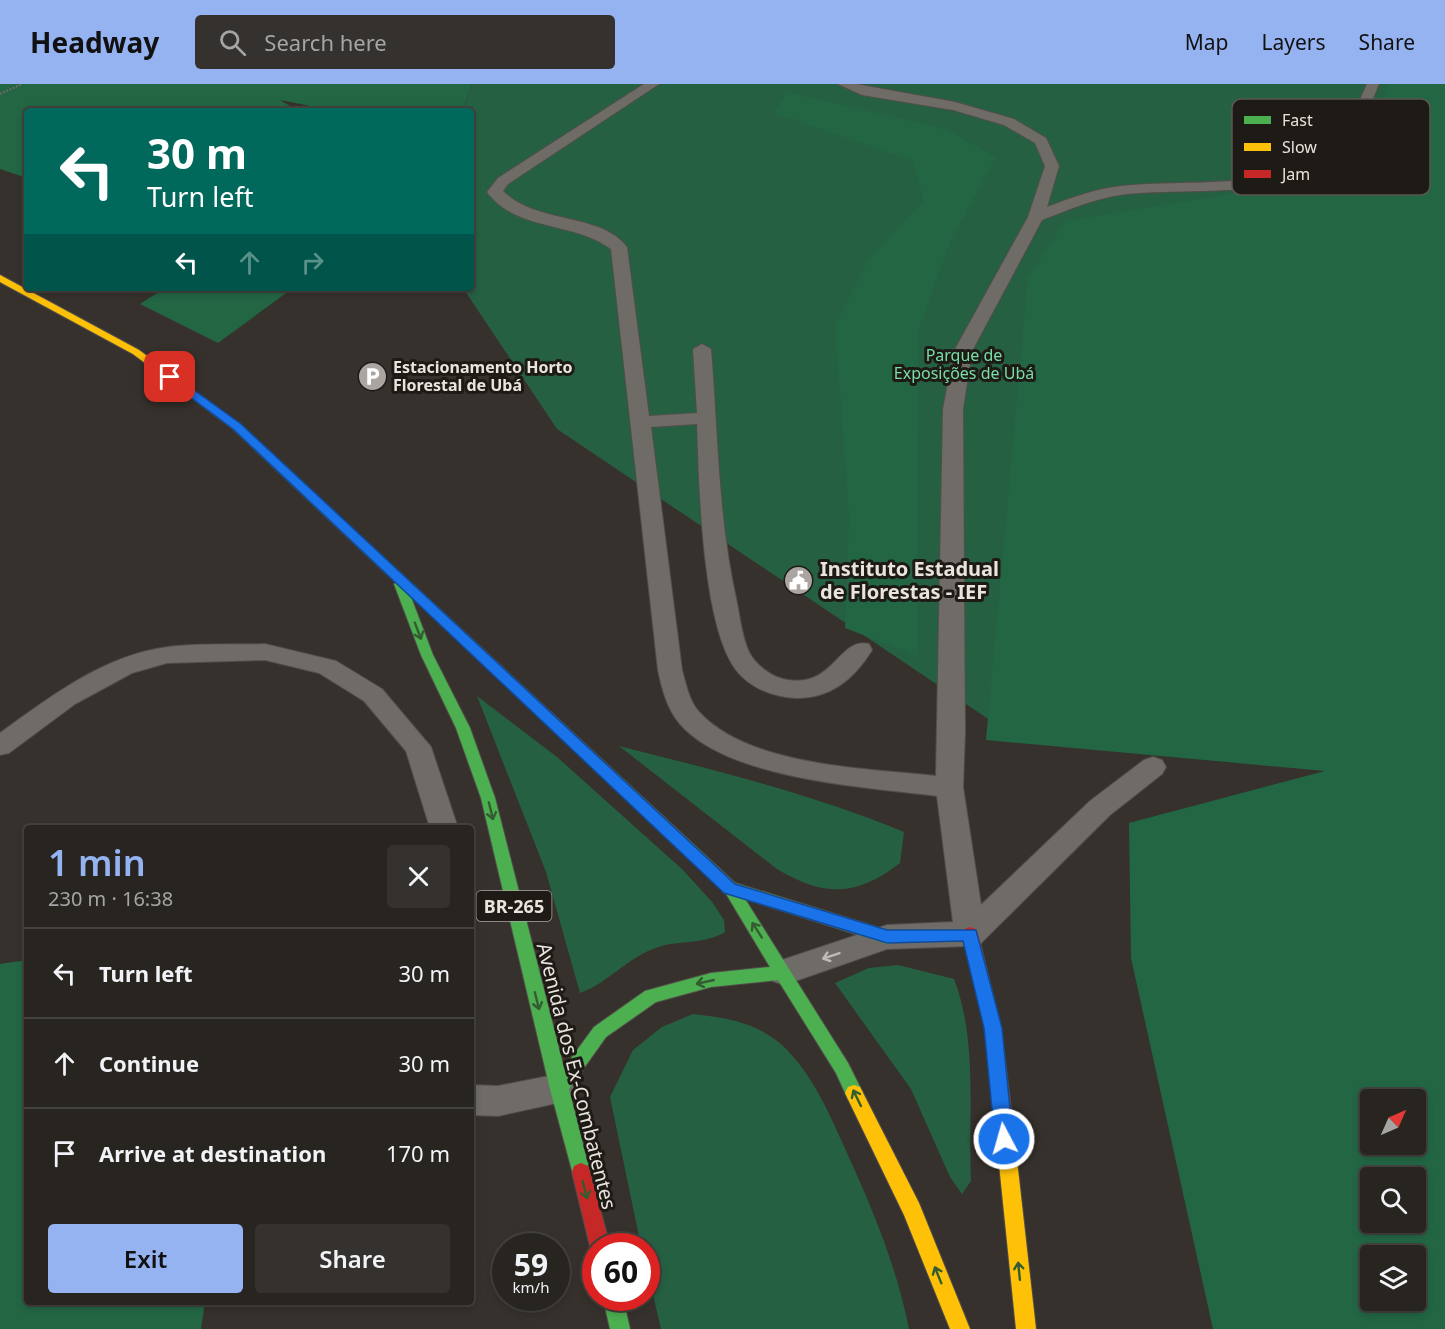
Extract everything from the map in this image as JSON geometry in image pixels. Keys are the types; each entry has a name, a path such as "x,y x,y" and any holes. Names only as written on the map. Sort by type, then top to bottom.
{"main road":[{"name":"Avenida dos Ex-Combatentes","path":"0,278 136,352 237,427 730,888 784,972 847,1078 912,1210 960,1329"},
{"name":"Avenida dos Ex-Combatentes","path":"397,577 427,655 463,728 488,798 597,1233"},
{"path":"730,888 887,937"},
{"path":"970,934 993,1028 1026,1329"},
{"path":"559,1089 600,1032 651,996 711,980 784,972"},
{"path":"617,1311 620,1329"}],"lane":[{"path":"653,84 503,181 495,192 503,203 521,211 592,231 609,238 619,248 670,670 677,700 692,721 712,735 760,758 803,769 949,787"},
{"path":"844,84 862,91 966,110 1009,122 1041,141 1052,166 1036,217 963,351 953,409 952,732 949,787 970,934"},
{"path":"1366,99 1373,84"},
{"path":"1036,217 1091,196 1121,190 1232,183"},
{"path":"702,349 710,482 718,553 724,601 737,654 753,676 780,688 811,691 834,681 860,650"},
{"path":"641,422 707,418"},
{"path":"0,746 66,698 123,667 167,655 265,652 327,667 374,695 417,747 444,825"},
{"path":"784,972 887,937 970,934 1101,808 1153,767"},
{"path":"474,1100 498,1101 559,1089"}],"path":[{"path":"0,94 22,84"}],"green space":[{"path":"0,84 472,84 463,108 321,108 280,100 293,108 24,108 24,177 0,169"},
{"name":"Parque de Exposições de Ubá","path":"472,84 1445,84 1430,107 1430,99 1232,99 1232,195 1374,195 1024,743 557,429 465,291 474,291 474,108 463,108"},
{"path":"1388,84 1445,84 1445,1329 1213,1329 1131,958 1129,823 1325,771 986,740 1028,277 1066,221 1232,194 1430,195 1430,99 1381,99"},
{"path":"787,92 946,129 996,157 950,242 918,332 917,656 845,628 849,516 835,325 868,260 924,201 913,161 774,113"},
{"path":"160,291 289,291 218,343 140,304"},
{"path":"477,696 557,757 683,870 712,902 724,920 725,932 704,940 652,949 580,993 546,872"},
{"path":"619,746 799,794 904,832 900,863 869,882 854,887 840,889 810,885 777,869"},
{"path":"24,960 24,1305 205,1305 201,1329 0,1329 0,964"},
{"path":"898,965 954,979 961,1003 969,1053 971,1181 962,1194 950,1177 911,1089 835,983 869,968"},
{"path":"693,1014 740,1022 772,1037 793,1056 812,1082 857,1174 891,1262 909,1329 661,1329 657,1311 660,1311 660,1233 638,1233 610,1097 633,1050 662,1027"}],"traffic: fast":[{"path":"400,584 427,655 463,728 488,798 581,1172"},
{"path":"508,680 730,888 842,1068 854,1093"},
{"path":"730,888 887,937"},
{"path":"559,1089 600,1032 651,996 711,980 784,972"},
{"path":"616,1311 620,1329"}],"traffic: slow":[{"path":"0,278 136,352 237,427 363,545"},
{"path":"854,1093 912,1210 960,1329"},
{"path":"1004,1125 1026,1329"}],"traffic: jam":[{"path":"363,545 508,680"},
{"path":"970,934 993,1028 1004,1125"},
{"path":"581,1172 597,1233"}],"place":[{"name":"Estacionamento Horto Florestal de Ubá","path":"372,376"},
{"name":"Instituto Estadual de Florestas - IEF","path":"799,580"}],"route":[{"path":"170,377 237,427 730,888 887,937 970,934 993,1028 1004,1139"}]}
